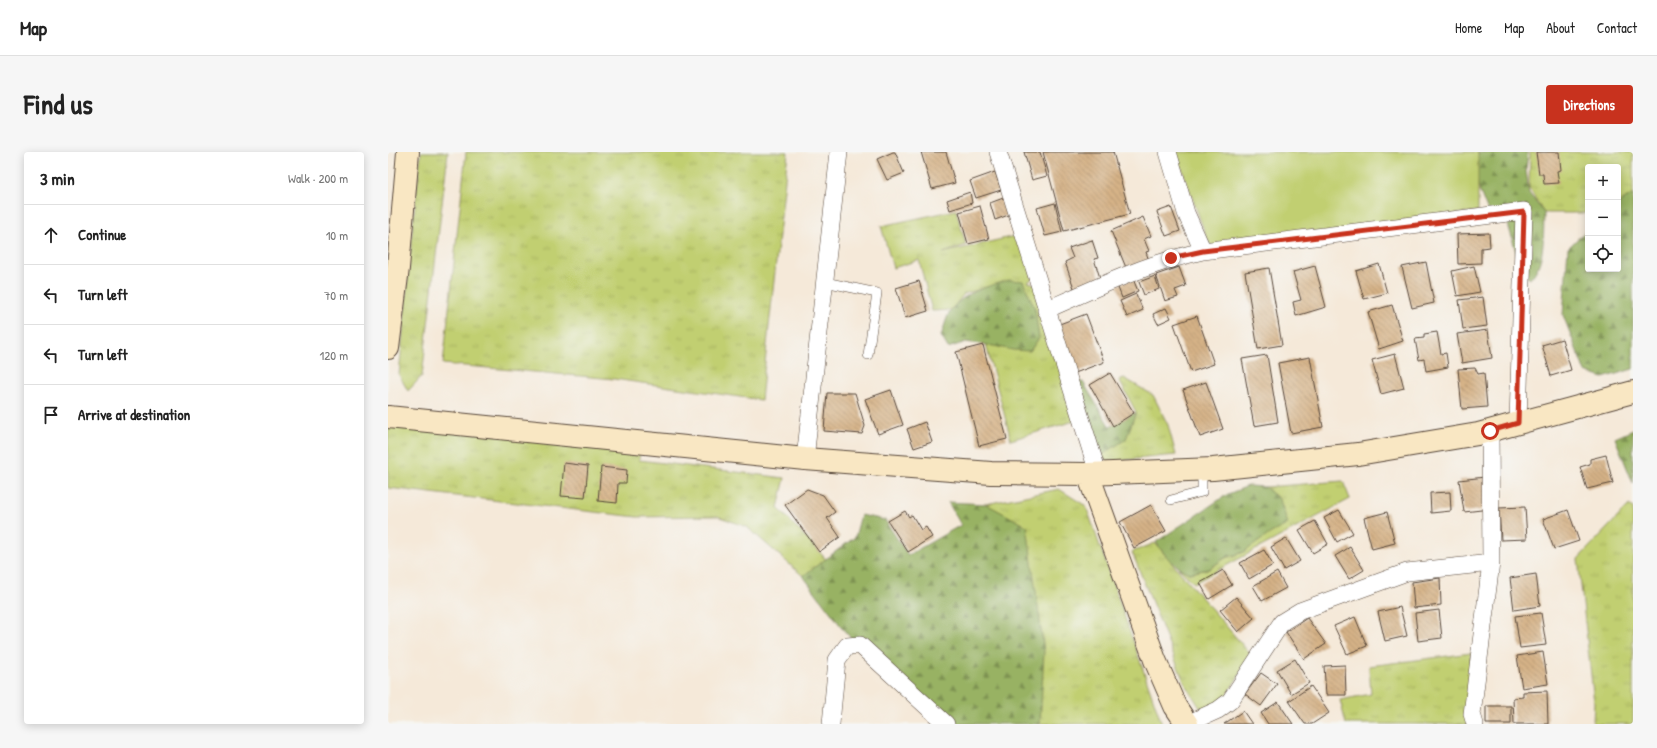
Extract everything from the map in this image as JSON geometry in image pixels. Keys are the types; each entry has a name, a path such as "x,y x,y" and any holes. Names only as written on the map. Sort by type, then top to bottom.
{"street":[{"path":"388,348 398,268 408,152"},
{"path":"805,459 825,282 835,152"},
{"path":"998,152 1046,310 1093,474 1155,660 1175,706 1187,724 1218,710 1230,701 1282,622 1300,611 1407,572 1491,563"},
{"path":"1168,152 1186,213 1203,251"},
{"path":"1046,310 1129,274 1171,258 1203,251 1524,212 1518,423"},
{"path":"388,417 805,459 991,473 1093,474 1202,469 1358,454 1490,431 1633,392"},
{"path":"1475,724 1472,714 1491,563 1490,431"},
{"path":"831,724 837,660 847,646 860,645 946,724"}],"lane":[{"path":"825,282 877,292 868,355"},
{"path":"1171,500 1202,492 1202,469"}],"green space":[{"path":"421,152 448,152 422,376 408,391 399,375"},
{"path":"466,152 788,152 761,400 614,379 443,364"},
{"path":"1176,152 1478,152 1478,211 1211,250"},
{"path":"1478,152 1528,152 1526,170 1529,193 1544,213 1543,248 1539,265 1530,279 1522,273 1508,224 1488,212 1480,192 1475,172"},
{"path":"1530,152 1633,152 1633,196 1621,203 1621,164 1585,164 1585,213 1544,213 1529,188"},
{"path":"1633,194 1633,369 1603,378 1585,372 1563,315 1568,248 1585,232 1585,272 1621,272 1621,202"},
{"path":"956,210 966,245 943,253 1023,234 1036,276 1028,282 1039,285 1074,421 1011,440 986,345 1012,347 1030,351 1038,338 1035,309 990,286 964,294 951,310 932,311 919,260 893,268 881,226"},
{"path":"1009,280 1023,281 1035,309 1039,338 1030,351 1013,350 966,342 948,348 941,336 948,316 956,304 977,290"},
{"path":"1124,378 1153,395 1168,425 1176,455 1104,462 1099,457 1136,412 1119,380"},
{"path":"1069,382 1083,382 1110,427 1136,412 1126,439 1099,457"},
{"path":"388,425 640,448 639,460 785,478 778,508 826,559 803,576 747,527 717,516 637,517 388,488"},
{"path":"1633,430 1633,483 1615,438"},
{"path":"1343,481 1350,499 1194,583 1178,568 1189,573 1209,569 1225,558 1244,552 1280,500 1265,487"},
{"path":"1248,486 1265,487 1280,500 1288,524 1271,533 1244,552 1225,558 1209,569 1189,573 1170,560 1156,542 1228,494"},
{"path":"1059,489 1086,506 1162,724 1036,724 986,504"},
{"path":"948,502 986,504 1027,526 1044,651 1040,724 947,724 847,634 803,576 855,537 861,515 885,520 908,555 961,525"},
{"path":"1629,505 1633,508 1633,724 1593,724 1594,702 1578,559"},
{"path":"1155,543 1252,656 1221,703 1212,709 1200,708 1184,682 1132,552"},
{"path":"1471,653 1470,724 1346,724 1340,700 1371,694 1369,666"}],"building":[{"path":"895,152 904,173 887,180 877,159"},
{"path":"921,152 946,152 955,183 932,189"},
{"path":"1024,152 1040,152 1047,176 1032,180"},
{"path":"1043,152 1113,152 1130,214 1064,231"},
{"path":"1536,152 1559,152 1561,170 1557,171 1559,183 1544,184 1543,174 1539,174"},
{"path":"995,172 1001,190 976,198 970,181"},
{"path":"970,192 972,203 950,210 947,200"},
{"path":"1006,197 1011,214 995,220 990,203"},
{"path":"1055,203 1062,232 1045,236 1037,208"},
{"path":"980,206 989,239 968,244 959,212"},
{"path":"1171,207 1180,231 1166,236 1157,212"},
{"path":"1143,217 1151,236 1144,239 1149,251 1146,252 1149,261 1127,270 1111,231"},
{"path":"1489,233 1490,247 1481,248 1481,263 1458,264 1457,234"},
{"path":"1092,240 1098,258 1094,259 1101,281 1075,291 1065,262 1073,258 1069,248"},
{"path":"1426,262 1434,303 1412,308 1402,267"},
{"path":"1379,264 1387,293 1364,299 1356,271"},
{"path":"1315,266 1326,307 1296,316 1293,302 1301,300 1293,272"},
{"path":"1474,266 1480,292 1457,296 1452,271"},
{"path":"1179,267 1186,286 1175,290 1178,297 1165,301 1156,275"},
{"path":"1269,268 1282,345 1258,349 1245,272"},
{"path":"1155,276 1159,289 1144,295 1139,282"},
{"path":"1133,279 1138,291 1122,298 1117,285"},
{"path":"919,281 928,311 905,318 896,288"},
{"path":"1136,294 1143,310 1127,317 1120,301"},
{"path":"1483,297 1487,326 1463,329 1459,300"},
{"path":"1392,305 1403,341 1379,349 1368,312"},
{"path":"1166,308 1171,318 1158,324 1153,314"},
{"path":"1086,314 1104,362 1075,373 1057,325"},
{"path":"1197,316 1214,364 1191,372 1174,324"},
{"path":"1488,330 1492,358 1462,363 1457,334"},
{"path":"1437,332 1441,354 1446,353 1448,367 1426,371 1424,359 1419,360 1415,339 1424,338 1424,334"},
{"path":"1562,339 1571,370 1551,376 1542,345"},
{"path":"983,345 1007,439 979,446 956,352"},
{"path":"1395,354 1404,388 1381,394 1372,360"},
{"path":"1267,355 1278,422 1254,426 1242,359"},
{"path":"1310,357 1323,427 1291,433 1278,363"},
{"path":"1475,368 1478,374 1484,373 1487,407 1462,409 1458,369"},
{"path":"1110,373 1134,413 1113,426 1090,385"},
{"path":"1206,382 1223,429 1200,437 1183,390"},
{"path":"891,390 903,425 878,434 865,399"},
{"path":"827,393 855,393 865,426 862,434 824,431"},
{"path":"925,422 932,442 914,448 907,429"},
{"path":"1606,455 1613,483 1587,489 1580,467 1590,464 1590,459"},
{"path":"564,463 588,466 585,498 561,496"},
{"path":"601,467 627,470 626,483 618,483 617,503 598,501"},
{"path":"1485,477 1490,509 1464,512 1459,480"},
{"path":"807,489 823,495 835,512 827,518 840,537 819,552 785,505"},
{"path":"1450,492 1451,511 1431,513 1430,493"},
{"path":"1151,505 1166,531 1134,548 1120,522"},
{"path":"1525,507 1527,539 1501,540 1499,508"},
{"path":"1339,510 1353,533 1337,542 1324,518"},
{"path":"1568,510 1579,541 1554,549 1543,519"},
{"path":"905,511 909,517 912,515 921,530 926,527 932,537 908,552 888,521"},
{"path":"1387,512 1395,543 1372,549 1364,518"},
{"path":"1315,521 1328,544 1313,553 1299,530"},
{"path":"1286,538 1300,561 1284,570 1271,547"},
{"path":"1350,547 1364,570 1349,579 1335,556"},
{"path":"1264,550 1273,565 1249,579 1240,563"},
{"path":"1223,570 1232,585 1209,599 1200,583"},
{"path":"1277,572 1286,588 1262,601 1253,586"},
{"path":"1536,574 1540,606 1514,610 1510,578"},
{"path":"1440,578 1441,605 1414,608 1412,582"},
{"path":"1236,597 1254,618 1238,632 1220,610"},
{"path":"1400,607 1407,636 1385,641 1378,612"},
{"path":"1439,610 1442,638 1418,641 1415,613"},
{"path":"1541,613 1546,645 1520,648 1515,616"},
{"path":"1355,617 1367,646 1347,654 1334,626"},
{"path":"1307,618 1326,644 1304,659 1286,632"},
{"path":"1543,652 1548,684 1522,688 1517,656"},
{"path":"1295,659 1309,683 1291,694 1277,670"},
{"path":"1345,665 1346,695 1326,695 1324,666"},
{"path":"1261,673 1277,684 1261,706 1245,694"},
{"path":"1311,686 1329,713 1312,724 1305,724 1289,701"},
{"path":"1547,691 1548,724 1514,724 1513,698 1523,697 1523,692"},
{"path":"1278,702 1293,724 1268,724 1261,713"},
{"path":"1486,706 1511,706 1511,724 1486,724"},
{"path":"1243,711 1252,724 1224,724"}],"route":[{"path":"1171,258 1203,251 1524,212 1518,423 1490,431"}]}
